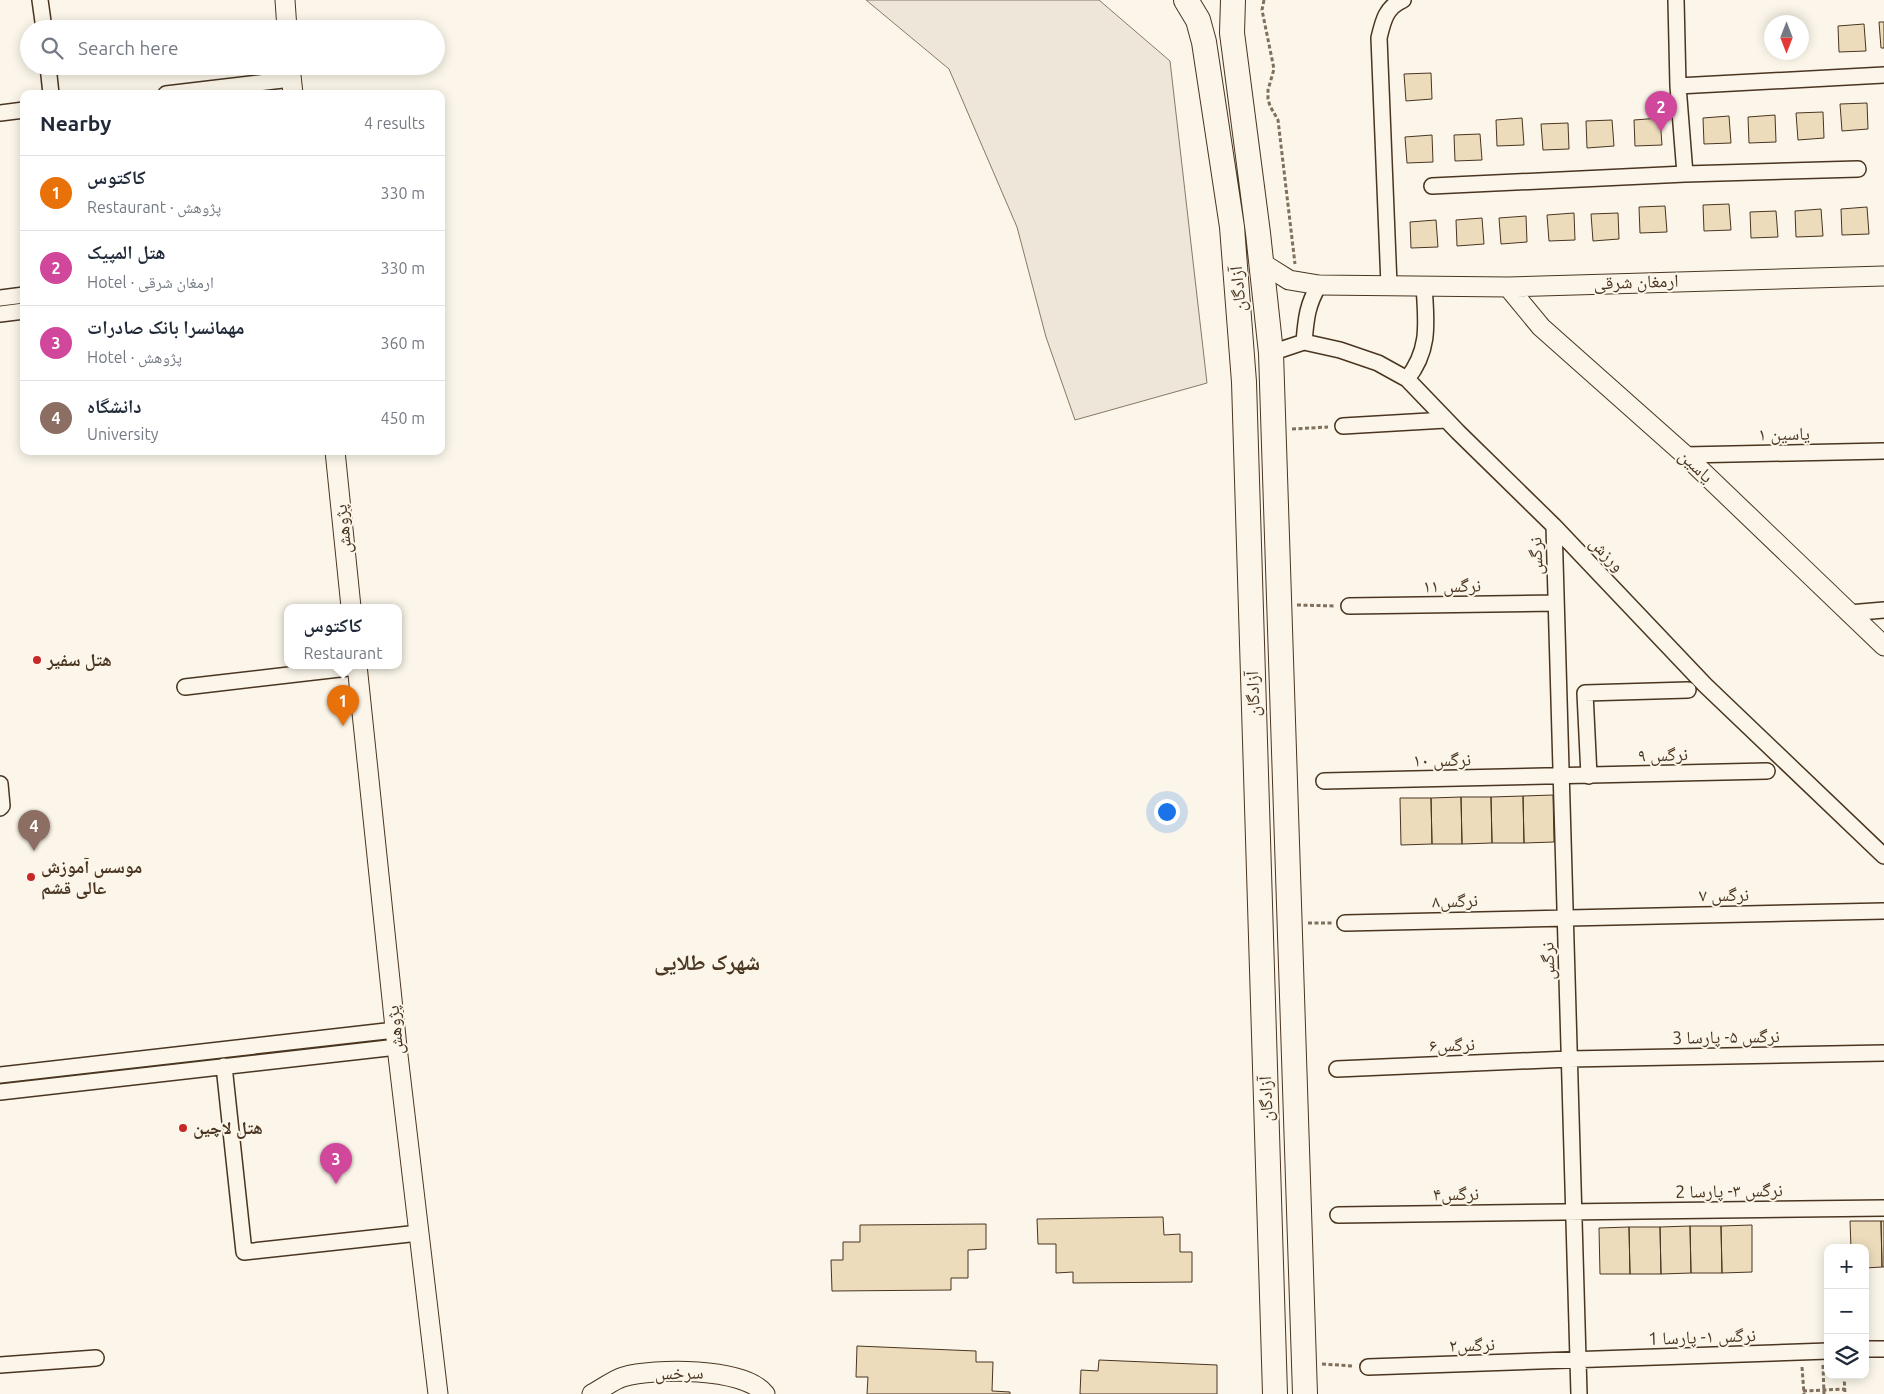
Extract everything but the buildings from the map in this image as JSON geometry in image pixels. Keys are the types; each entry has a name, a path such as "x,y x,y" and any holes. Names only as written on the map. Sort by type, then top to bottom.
{"main road":[{"name":"آزادگان","path":"1186,0 1198,20 1204,42 1232,227 1240,307 1244,382 1275,1394"},
{"name":"آزادگان","path":"1233,0 1232,33 1262,263 1271,353 1305,1394"},
{"path":"1268,1163 1298,1162"}],"street":[{"path":"40,0 43,20"},
{"path":"284,0 286,20"},
{"path":"1676,0 1678,86 1684,174"},
{"path":"1389,285 1379,38 1383,19 1398,2"},
{"path":"49,75 51,90"},
{"path":"1678,86 1884,75"},
{"path":"202,90 291,80"},
{"path":"0,113 20,110"},
{"path":"1432,186 1684,174 1858,169"},
{"name":"ارمغان شرقی","path":"1262,263 1289,280 1319,285 1508,286 1884,276"},
{"path":"1271,353 1304,342 1306,316 1311,299 1319,285"},
{"path":"1407,378 1416,367 1427,334 1424,285"},
{"name":"یاسین","path":"1508,286 1541,327 1685,455 1884,646"},
{"path":"0,298 20,296"},
{"path":"0,314 20,312"},
{"name":"ورزش","path":"1304,342 1340,350 1378,363 1407,378 1446,420 1554,526 1705,685 1884,856"},
{"path":"1343,426 1446,420"},
{"name":"یاسین ۱","path":"1685,455 1884,451"},
{"name":"پژوهش","path":"335,455 351,604"},
{"name":"نرگس","path":"1554,526 1579,1394"},
{"name":"نرگس ۱۱","path":"1349,606 1556,603"},
{"path":"1849,613 1884,610"},
{"path":"185,687 332,669"},
{"name":"پژوهش","path":"357,669 396,1039 438,1394"},
{"path":"1589,776 1585,693 1688,690"},
{"name":"نرگس ۹","path":"1561,776 1767,771"},
{"name":"نرگس ۱۰","path":"1324,781 1561,776"},
{"path":"0,784 2,806 0,808"},
{"name":"نرگس ۷","path":"1565,917 1884,911"},
{"name":"نرگس۸","path":"1345,923 1565,917"},
{"path":"0,1092 224,1066 396,1039"},
{"path":"0,1075 396,1039"},
{"name":"نرگس ۵- پارسا 3","path":"1569,1059 1884,1054"},
{"name":"نرگس۶","path":"1337,1069 1569,1059"},
{"path":"224,1066 244,1252 419,1233"},
{"name":"نرگس ۳- پارسا 2","path":"1574,1212 1884,1208"},
{"name":"نرگس۴","path":"1338,1215 1574,1212"},
{"path":"1869,1350 1884,1349"},
{"name":"نرگس ۱- پارسا 1","path":"1578,1360 1824,1351"},
{"path":"0,1365 96,1358"},
{"name":"نرگس۲","path":"1368,1367 1578,1360"},
{"name":"سرخس","path":"592,1394 622,1377 671,1370 715,1373 759,1386 765,1394"}],"path":[{"path":"1264,0 1262,10 1274,69 1268,90 1268,99 1278,120 1298,282"},
{"path":"1274,430 1343,426"},
{"path":"1279,604 1349,606"},
{"path":"1290,922 1345,923"},
{"path":"1802,1352 1804,1393 1845,1389"},
{"path":"1824,1379 1824,1392"},
{"path":"1844,1379 1845,1394"}],"shaded area":[{"path":"866,0 1099,0 1170,61 1207,383 1075,420 1046,337 1017,227 949,69"}],"place":[{"name":"هتل المپیک","path":"1661,132"},
{"name":"هتل سفیر","path":"37,660"},
{"name":"کاکتوس","path":"343,726"},
{"name":"دانشگاه","path":"34,851"},
{"name":"موسس آموزش عالی قشم","path":"31,877"},
{"name":"هتل لاچین","path":"183,1128"},
{"name":"مهمانسرا بانک صادرات","path":"336,1184"}],"district":[{"name":"شهرک طلایی","path":"707,962"}]}
